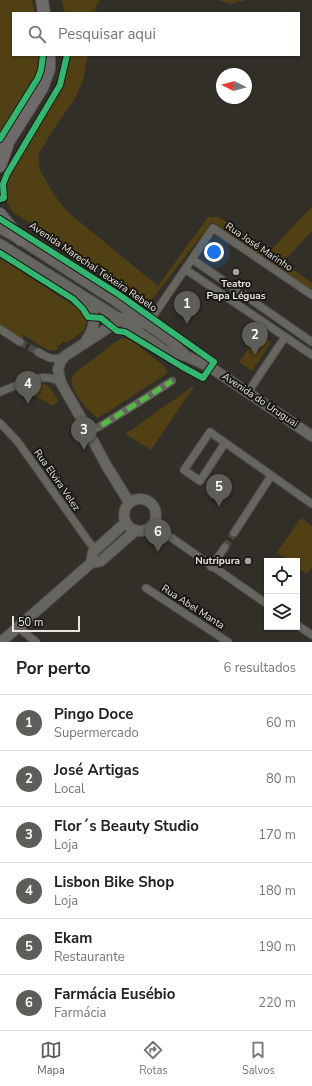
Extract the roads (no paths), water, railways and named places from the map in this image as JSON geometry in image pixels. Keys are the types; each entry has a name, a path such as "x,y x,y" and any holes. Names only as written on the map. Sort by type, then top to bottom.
{"main road":[{"path":"0,152 4,140 16,128 42,88 49,69 49,56"},
{"path":"0,166 4,140"},
{"path":"0,214 21,240"}],"street":[{"name":"Avenida Marechal Teixeira Rebelo","path":"0,228 21,240 120,305 173,343 186,356"},
{"name":"Rua José Marinho","path":"146,324 213,228 312,295"},
{"path":"0,244 120,319 165,351 186,356"},
{"path":"192,259 312,342"},
{"path":"185,269 312,355"},
{"path":"82,296 92,310 94,318 92,330 86,342"},
{"path":"120,305 122,313 120,319"},
{"path":"60,383 58,369 65,356 120,319 130,317 146,324"},
{"path":"0,329 20,342"},
{"path":"248,392 285,337"},
{"path":"38,352 53,359 65,356"},
{"name":"Avenida do Uruguai","path":"186,356 210,367 312,436"},
{"path":"0,392 42,377 54,378 60,383 75,407 106,465 129,502"},
{"path":"89,432 172,381"},
{"name":"Rua Elvira Velez","path":"0,423 18,442 96,550"},
{"path":"225,443 200,481 184,470 210,432 312,504"},
{"path":"234,533 271,476"},
{"path":"137,498 150,501 156,508 157,513 153,525 145,530 136,530 128,526 124,514 126,506 129,502 137,498"},
{"path":"92,563 94,552 126,522"},
{"path":"153,525 264,602"},
{"path":"1,642 92,563 101,561 136,530"},
{"path":"212,566 225,547"},
{"name":"Rua Abel Manta","path":"146,588 228,642"},
{"path":"18,627 36,642"},
{"path":"300,627 312,635"}],"tunnel":[{"path":"20,342 38,352"},
{"path":"225,547 234,533"}],"place":[{"name":"Teatro Papa Léguas","path":"236,272"},
{"name":"Pingo Doce","path":"187,324"},
{"name":"José Artigas","path":"255,355"},
{"name":"Lisbon Bike Shop","path":"28,404"},
{"name":"Flor´s Beauty Studio","path":"84,450"},
{"name":"Ekam","path":"219,507"},
{"name":"Farmácia Eusébio","path":"158,552"},
{"name":"Nutripura","path":"248,561"}]}
